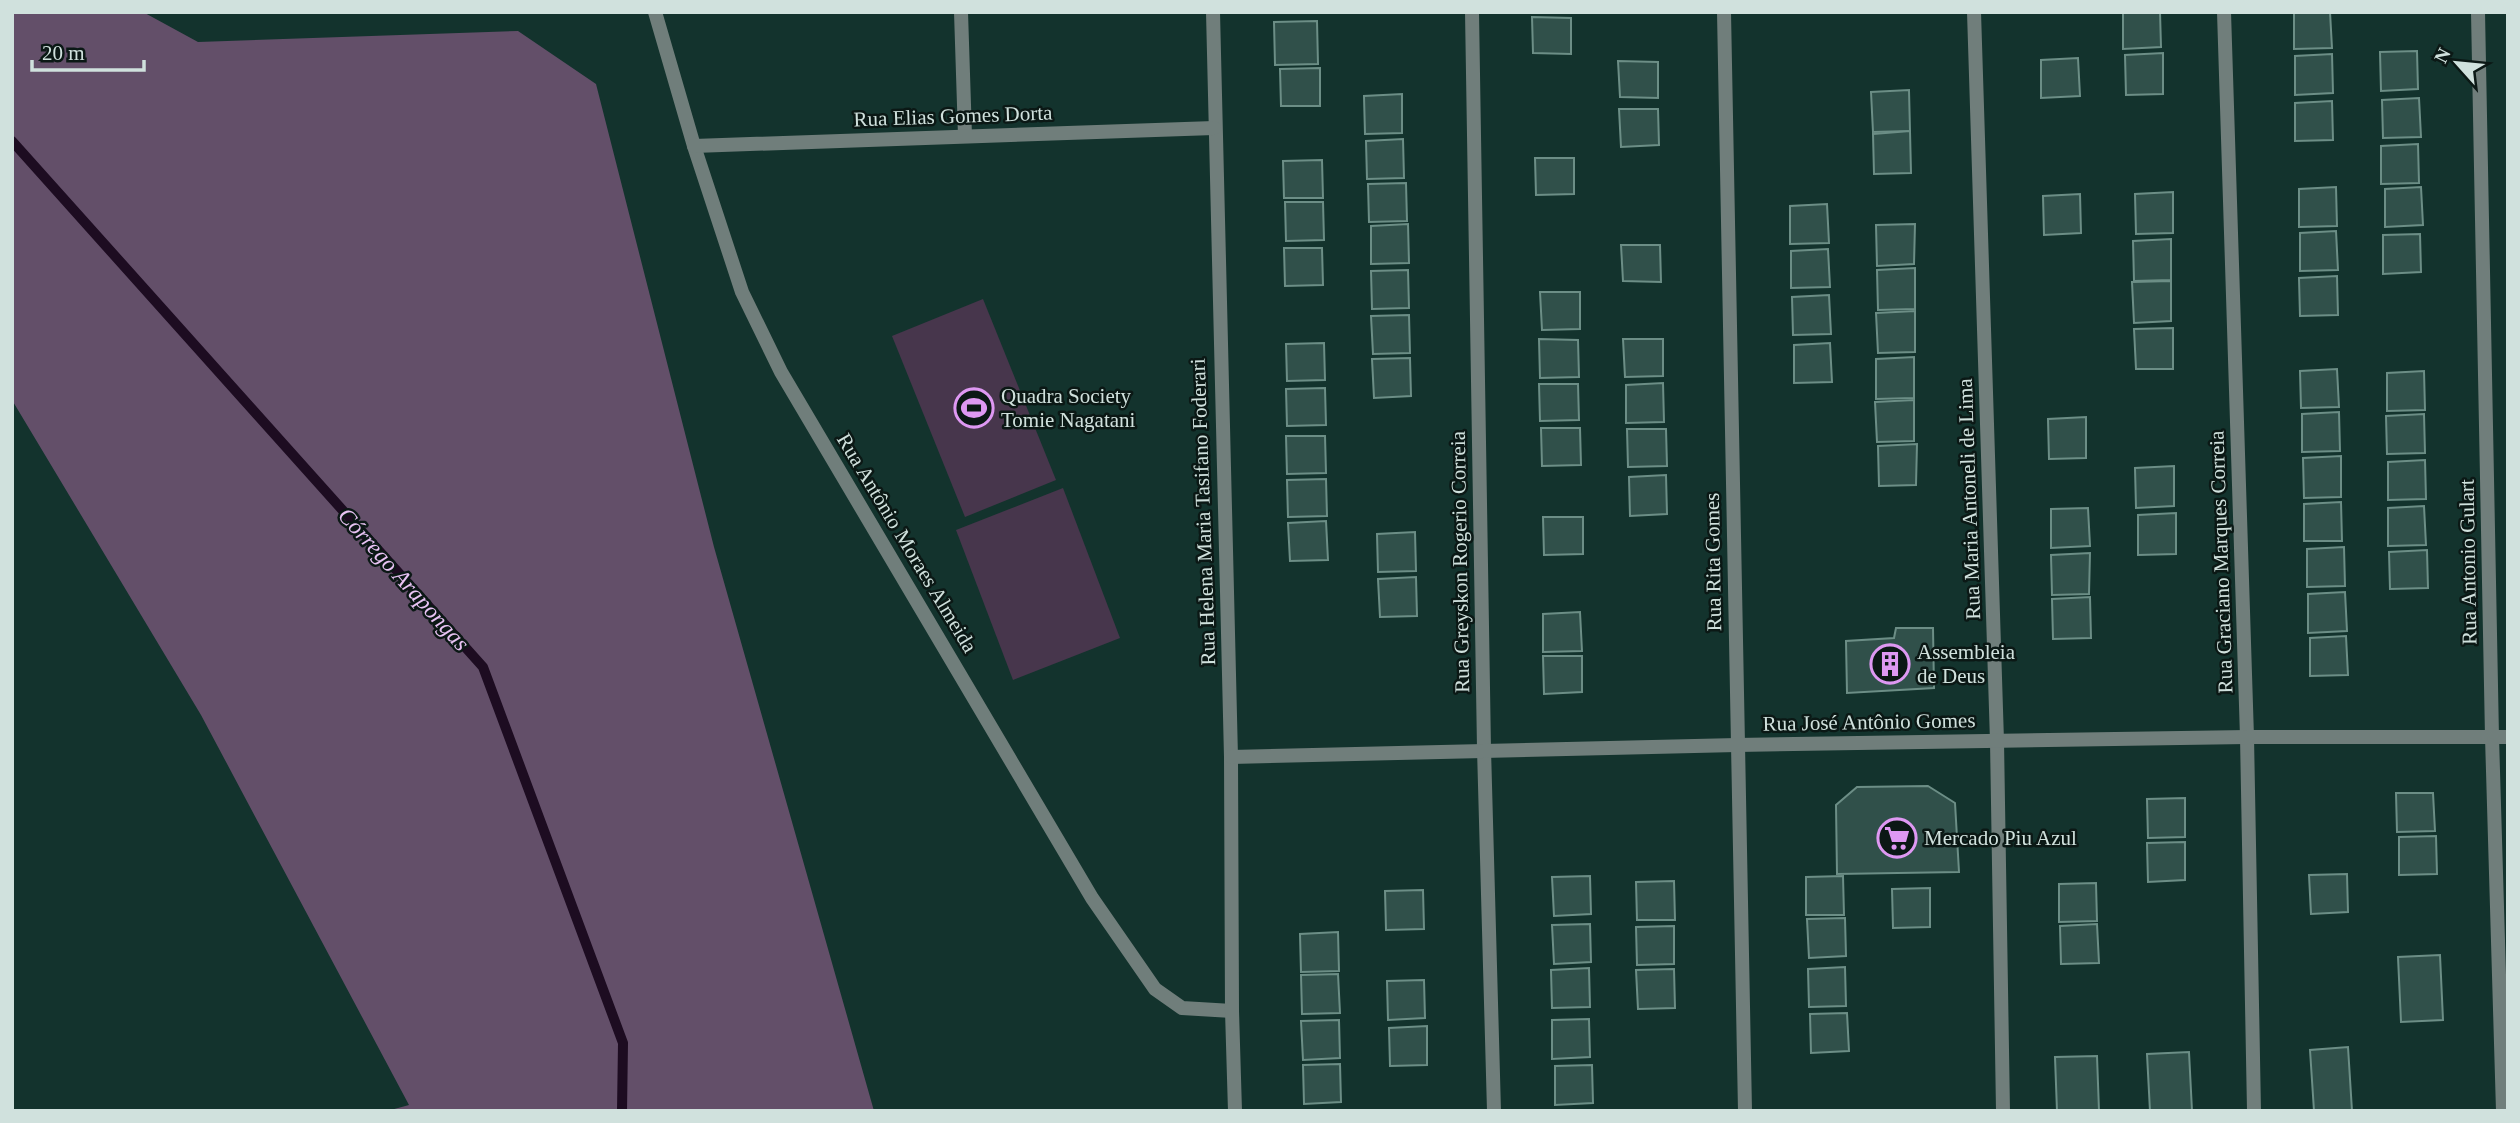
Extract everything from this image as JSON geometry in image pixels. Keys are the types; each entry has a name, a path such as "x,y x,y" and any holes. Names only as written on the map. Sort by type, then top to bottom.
{"street":[{"name":"Rua Antônio Moraes Almeida","path":"654,12 742,292 781,372 1092,898 1155,989 1182,1008 1232,1011"},
{"path":"961,12 965,136"},
{"name":"Rua Helena Maria Tasifano Foderari","path":"1213,12 1231,757 1235,1111"},
{"name":"Rua Greyskon Rogerio Correia","path":"1472,12 1484,749 1494,1111"},
{"name":"Rua Rita Gomes","path":"1724,12 1745,1111"},
{"name":"Rua Maria Antoneli de Lima","path":"1975,12 1997,741 2003,1111"},
{"name":"Rua Graciano Marques Correia","path":"2224,12 2247,737 2254,1111"},
{"name":"Rua Antonio Gulart","path":"2478,12 2492,737 2503,1111"},
{"name":"Rua Elias Gomes Dorta","path":"694,146 1214,128"},
{"name":"Rua José Antônio Gomes","path":"1231,757 1484,749 2247,737 2508,737"}],"shaded area":[{"path":"12,12 143,12 198,42 518,31 596,84 714,547 874,1111 387,1111 409,1105 201,715 12,400"},
{"name":"Quadra Society Tomie Nagatani","path":"983,299 1056,480 965,517 892,336"},
{"path":"1063,488 1120,638 1013,680 956,530"}],"building":[{"path":"2123,12 2160,12 2161,47 2123,49"},
{"path":"2294,12 2330,12 2332,48 2294,49"},
{"path":"1532,17 1571,18 1571,54 1533,53"},
{"path":"1317,21 1318,64 1275,65 1274,22"},
{"path":"2417,51 2418,89 2381,91 2380,52"},
{"path":"2163,53 2163,94 2126,95 2125,55"},
{"path":"2332,54 2333,93 2295,95 2295,56"},
{"path":"2078,58 2080,96 2041,98 2041,60"},
{"path":"1618,61 1658,62 1658,98 1620,97"},
{"path":"1320,68 1320,106 1281,106 1280,69"},
{"path":"1909,90 1910,131 1873,132 1871,92"},
{"path":"1402,94 1402,133 1365,134 1364,96"},
{"path":"2419,98 2421,137 2383,138 2382,100"},
{"path":"2332,101 2333,140 2295,141 2295,103"},
{"path":"1619,109 1658,109 1659,145 1621,147"},
{"path":"1910,131 1911,173 1874,174 1873,134"},
{"path":"1403,139 1404,178 1367,179 1366,141"},
{"path":"2418,144 2419,183 2381,184 2381,146"},
{"path":"1535,158 1574,158 1574,194 1536,195"},
{"path":"1322,160 1323,198 1284,198 1283,161"},
{"path":"1406,183 1407,221 1369,222 1368,184"},
{"path":"2336,187 2337,226 2299,227 2299,189"},
{"path":"2421,187 2423,225 2385,227 2385,189"},
{"path":"2173,192 2173,233 2136,234 2135,194"},
{"path":"2080,194 2081,233 2044,235 2043,196"},
{"path":"1285,202 1323,202 1324,240 1286,241"},
{"path":"1827,204 1829,243 1790,244 1790,206"},
{"path":"1408,224 1409,263 1371,264 1371,226"},
{"path":"1915,224 1914,264 1877,266 1876,225"},
{"path":"2336,231 2338,270 2300,271 2300,233"},
{"path":"2420,234 2421,272 2383,274 2383,235"},
{"path":"2171,239 2171,280 2134,281 2133,241"},
{"path":"1621,245 1660,245 1661,282 1623,281"},
{"path":"1284,248 1322,248 1323,285 1285,286"},
{"path":"1828,249 1830,287 1791,288 1791,251"},
{"path":"1915,268 1915,309 1878,310 1877,270"},
{"path":"1408,270 1409,308 1372,309 1371,271"},
{"path":"2337,276 2338,315 2300,316 2299,278"},
{"path":"2171,281 2171,321 2134,323 2132,282"},
{"path":"1540,292 1580,292 1580,329 1542,330"},
{"path":"1829,295 1831,334 1793,335 1792,297"},
{"path":"1915,311 1915,352 1878,353 1876,313"},
{"path":"1409,315 1410,353 1373,354 1371,316"},
{"path":"2173,328 2173,369 2136,369 2134,329"},
{"path":"1539,339 1578,340 1579,377 1540,378"},
{"path":"1623,339 1663,339 1663,376 1625,377"},
{"path":"1324,343 1325,380 1287,381 1286,344"},
{"path":"1830,343 1832,382 1794,383 1794,345"},
{"path":"1914,357 1914,398 1876,399 1876,359"},
{"path":"1410,358 1411,396 1374,398 1372,359"},
{"path":"2337,369 2339,407 2301,408 2300,371"},
{"path":"2424,371 2425,410 2387,411 2387,373"},
{"path":"1663,383 1664,422 1626,423 1626,385"},
{"path":"1539,384 1578,384 1579,420 1540,421"},
{"path":"1325,388 1326,425 1287,426 1286,389"},
{"path":"1914,400 1914,441 1877,442 1875,402"},
{"path":"2339,412 2340,451 2302,452 2302,414"},
{"path":"2424,414 2425,453 2387,454 2386,416"},
{"path":"2086,417 2086,458 2049,459 2048,419"},
{"path":"1541,428 1580,428 1581,465 1542,466"},
{"path":"1627,429 1666,429 1667,466 1628,467"},
{"path":"1286,436 1325,436 1326,473 1287,474"},
{"path":"1917,444 1916,485 1879,486 1878,446"},
{"path":"2341,456 2341,497 2304,498 2303,458"},
{"path":"2425,460 2426,499 2388,500 2388,462"},
{"path":"2174,466 2174,506 2136,508 2135,468"},
{"path":"1666,475 1667,514 1630,516 1629,477"},
{"path":"1326,479 1327,516 1288,517 1287,480"},
{"path":"2341,502 2342,541 2304,541 2304,504"},
{"path":"2424,506 2426,545 2388,546 2388,508"},
{"path":"2088,508 2090,546 2051,548 2051,509"},
{"path":"2176,513 2176,554 2138,555 2138,515"},
{"path":"1543,517 1583,517 1583,554 1544,555"},
{"path":"1326,521 1328,560 1290,561 1288,523"},
{"path":"1415,532 1416,571 1378,572 1377,534"},
{"path":"2344,547 2345,586 2307,587 2307,549"},
{"path":"2427,550 2428,588 2390,589 2389,552"},
{"path":"2090,553 2089,594 2052,595 2051,555"},
{"path":"1416,577 1417,616 1380,617 1378,579"},
{"path":"2345,592 2347,631 2308,633 2308,594"},
{"path":"2090,597 2091,638 2053,639 2052,599"},
{"path":"1580,612 1582,651 1543,652 1543,614"},
{"name":"Assembleia de Deus","path":"1896,628 1933,628 1934,688 1847,693 1846,641 1894,638"},
{"path":"2346,636 2348,675 2310,676 2310,638"},
{"path":"1543,656 1582,656 1582,692 1544,694"},
{"name":"Mercado Piu Azul","path":"1928,786 1955,803 1959,872 1837,874 1836,805 1857,787"},
{"path":"2396,793 2433,793 2435,831 2397,832"},
{"path":"2185,798 2185,837 2148,838 2147,799"},
{"path":"2436,836 2437,874 2399,875 2399,837"},
{"path":"2185,842 2185,880 2148,882 2147,843"},
{"path":"2347,874 2348,912 2311,914 2309,875"},
{"path":"1590,876 1591,914 1554,916 1552,877"},
{"path":"1843,876 1844,915 1806,915 1806,877"},
{"path":"1674,881 1675,920 1637,920 1636,882"},
{"path":"2096,883 2097,921 2059,922 2059,884"},
{"path":"1930,888 1930,927 1893,928 1892,889"},
{"path":"1423,890 1424,929 1386,930 1385,891"},
{"path":"1845,918 1846,956 1809,958 1807,919"},
{"path":"1590,924 1591,962 1554,964 1552,925"},
{"path":"2097,924 2099,963 2061,964 2060,926"},
{"path":"1674,926 1674,964 1637,965 1636,927"},
{"path":"1338,932 1339,971 1301,972 1300,934"},
{"path":"2440,955 2443,1020 2401,1022 2398,957"},
{"path":"1845,967 1846,1006 1809,1007 1808,969"},
{"path":"1589,968 1590,1007 1552,1008 1551,970"},
{"path":"1674,969 1675,1008 1638,1009 1636,970"},
{"path":"1338,974 1340,1013 1302,1014 1301,975"},
{"path":"1424,980 1425,1018 1388,1020 1387,981"},
{"path":"1847,1013 1849,1051 1811,1053 1810,1014"},
{"path":"1589,1019 1590,1057 1552,1059 1552,1020"},
{"path":"1339,1020 1340,1058 1303,1060 1301,1021"},
{"path":"1427,1026 1427,1065 1390,1066 1389,1028"},
{"path":"2348,1047 2352,1111 2314,1111 2310,1050"},
{"path":"2189,1052 2192,1111 2150,1111 2147,1054"},
{"path":"2097,1056 2099,1111 2057,1111 2055,1057"},
{"path":"1340,1064 1341,1102 1304,1104 1303,1065"},
{"path":"1592,1065 1593,1103 1555,1105 1555,1066"}],"waterway":[{"name":"Córrego Arapongas","path":"12,141 483,667 623,1043 622,1111"}],"place":[{"name":"Quadra Society Tomie Nagatani","path":"974,408"},
{"name":"Assembleia de Deus","path":"1890,664"},
{"name":"Mercado Piu Azul","path":"1897,838"}]}
